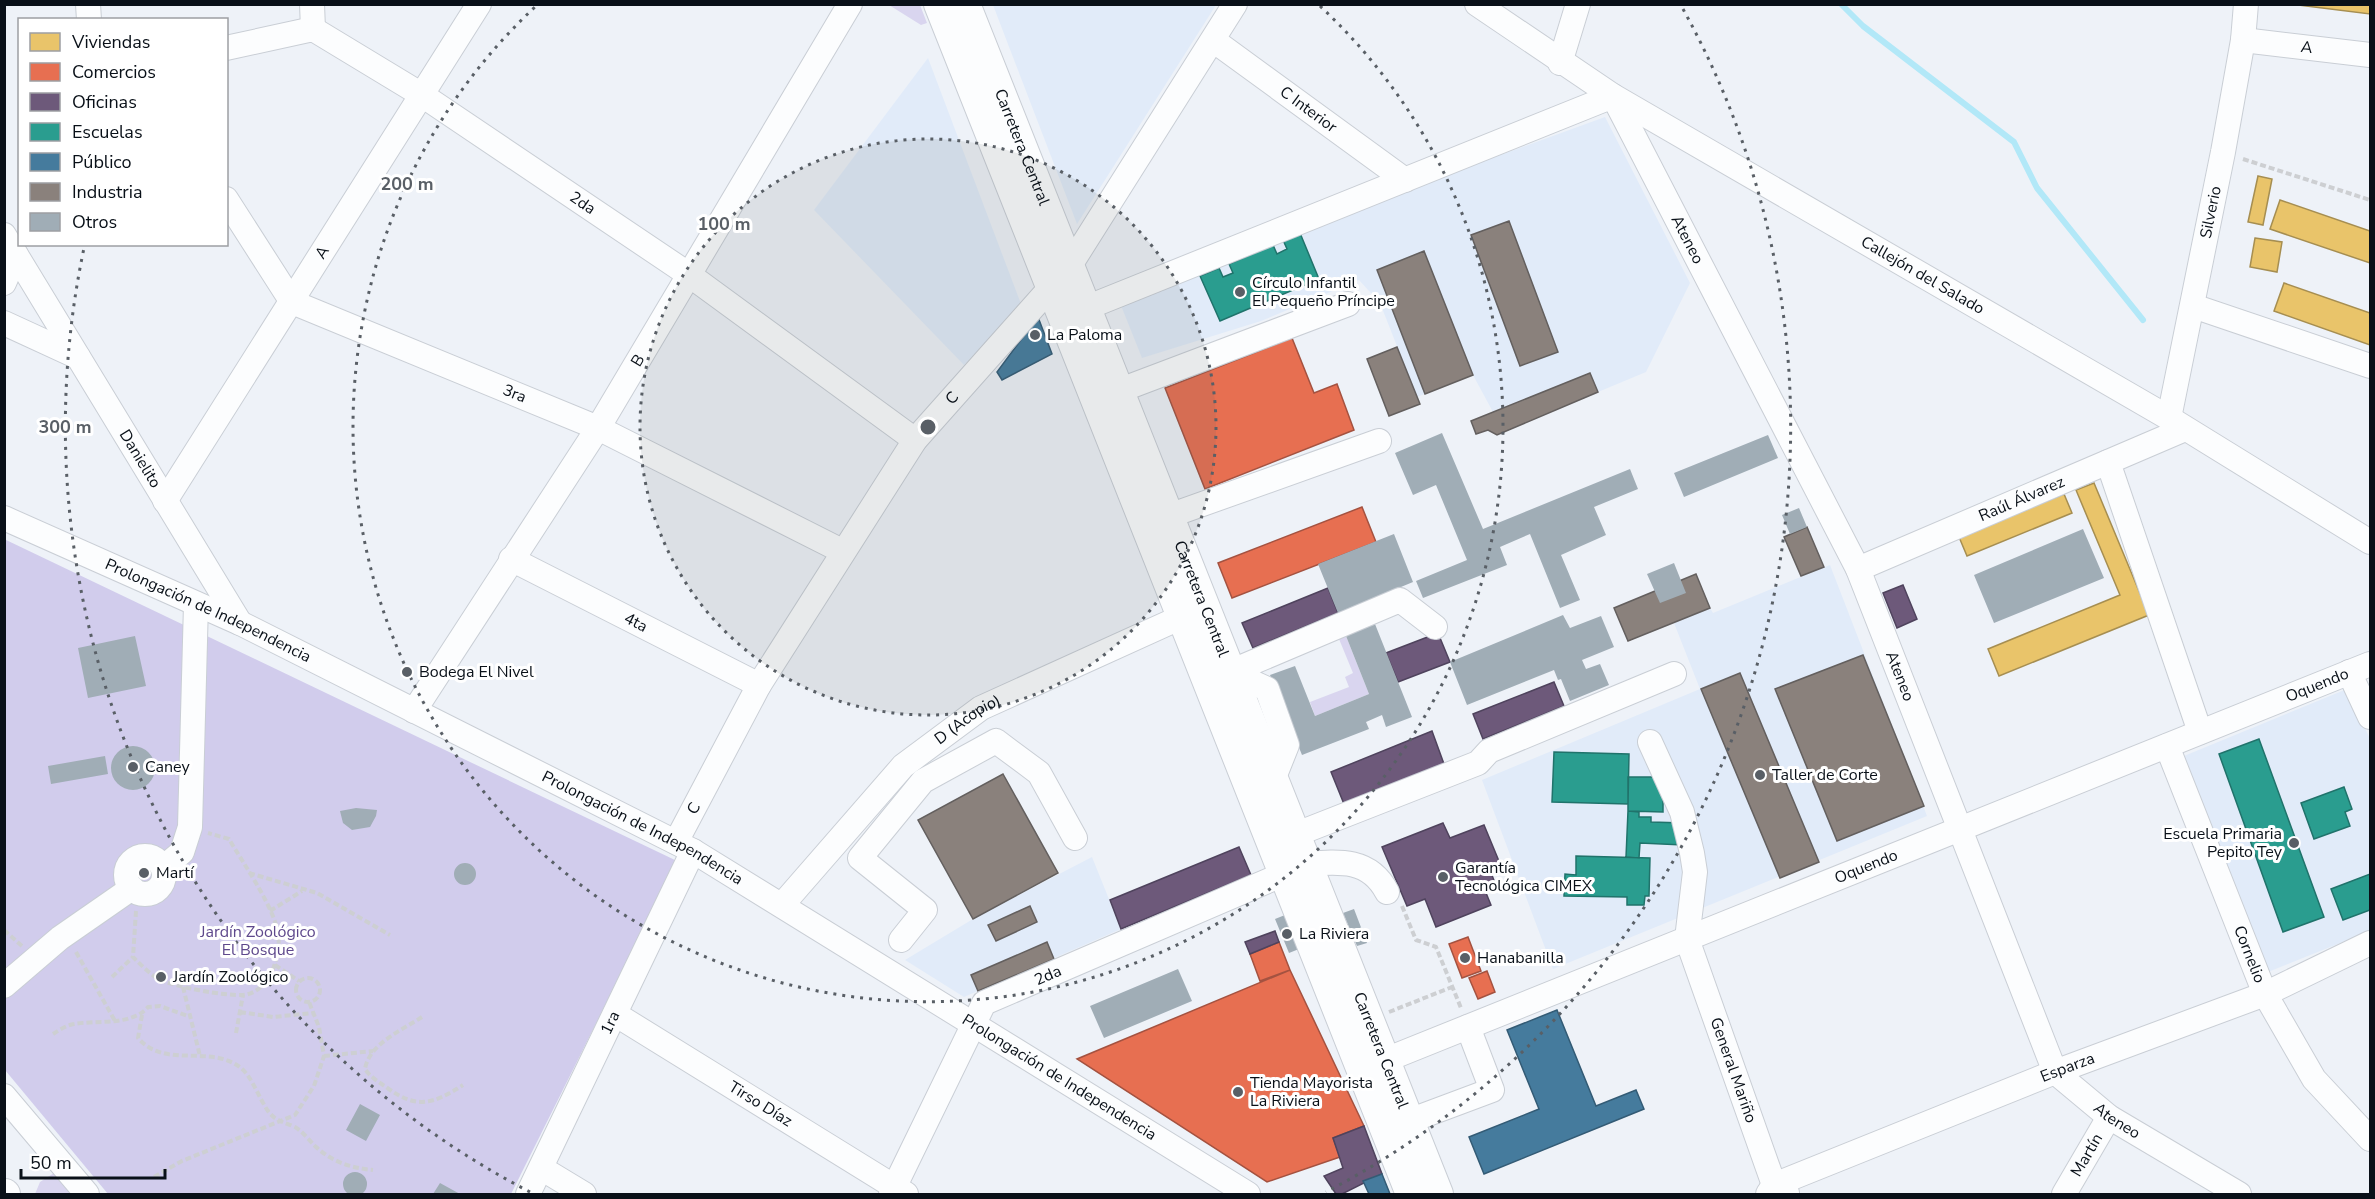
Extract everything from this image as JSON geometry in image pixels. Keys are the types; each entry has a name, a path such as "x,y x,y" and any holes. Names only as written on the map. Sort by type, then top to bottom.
{"main road":[{"name":"Carretera Central","path":"939,4 1075,313 1397,1125 1438,1194"},
{"name":"Carretera Central","path":"965,4 1060,277"},
{"name":"Carretera Central","path":"1075,313 1118,391 1157,520"},
{"name":"Carretera Central","path":"1193,611 1230,672 1273,780 1283,839"},
{"name":"Carretera Central","path":"1397,1125 1411,1194"}],"street":[{"path":"228,48 313,29 312,4"},
{"name":"A","path":"165,501 479,4"},
{"name":"C","path":"685,846 759,685 842,551 915,440 1060,277 1235,4"},
{"name":"Callejón del Salado","path":"1477,4 1560,63 1613,96 2177,424 2370,542"},
{"path":"1560,63 1578,4"},
{"name":"Silverio","path":"2177,424 2193,306 2243,40 2246,4"},
{"name":"B","path":"414,711 598,428 849,5"},
{"name":"2da","path":"313,29 422,95 688,274 915,440"},
{"name":"C Interior","path":"1213,40 1405,180"},
{"name":"A","path":"2243,40 2370,56"},
{"path":"1075,313 1613,96"},
{"name":"Ateneo","path":"1613,96 1858,569 2055,1072 2109,1116 2240,1194"},
{"path":"228,202 292,302"},
{"path":"4,283 10,245"},
{"name":"Danielito","path":"10,245 240,623"},
{"name":"3ra","path":"292,302 598,428 842,551"},
{"path":"1118,391 1348,304"},
{"path":"2193,306 2370,366"},
{"path":"4,323 78,357"},
{"name":"Raúl Álvarez","path":"1858,569 2108,462 2177,424"},
{"path":"1157,520 1379,441"},
{"path":"2108,462 2200,732"},
{"name":"Prolongación de Independencia","path":"4,518 240,623 685,846 974,1023 1246,1194"},
{"name":"4ta","path":"511,559 759,685"},
{"path":"1230,672 1400,600 1435,627"},
{"path":"4,986 60,938 135,890 126,871 132,861 149,856 163,868 182,852 190,827 196,604"},
{"name":"D (Acopio)","path":"782,905 903,766 981,708 1193,611"},
{"path":"2360,668 2370,717"},
{"name":"Oquendo","path":"1373,1065 2360,668"},
{"path":"1283,839 1478,763 1488,751 1674,674"},
{"path":"860,858 922,781 996,741 1039,773 1075,838"},
{"path":"1650,742 1682,812 1692,852 1695,872 1687,939"},
{"name":"Cornelio","path":"2167,746 2265,994 2314,1079 2370,1139"},
{"name":"1ra","path":"528,1194 615,1014 685,846"},
{"path":"827,854 832,859 860,858 925,910 901,940"},
{"path":"1295,869 1329,862 1360,866 1379,877 1393,895"},
{"name":"2da","path":"897,1192 984,1003 1295,869"},
{"name":"General Mariño","path":"1687,939 1777,1191"},
{"name":"Esparza","path":"1777,1191 2055,1072 2265,994 2370,943"},
{"name":"Tirso Díaz","path":"615,1014 897,1192"},
{"path":"1397,1125 1492,1090 1468,1027"},
{"path":"4,1096 87,1194"},
{"name":"Martín","path":"2064,1194 2109,1116"},
{"path":"541,1168 584,1194"}],"path":[{"path":"2223,152 2370,201"},
{"path":"133,957 157,978 183,987 243,995 265,982 274,965 279,933 270,911 230,839 190,827"},
{"path":"248,872 303,891 317,893 390,935"},
{"path":"112,977 133,957 135,890"},
{"path":"270,911 303,891"},
{"path":"1393,895 1416,940 1436,947 1468,1027"},
{"path":"60,938 78,954 115,1021"},
{"path":"274,965 299,981"},
{"path":"154,1177 182,1161 281,1123 295,1115 306,1100 324,1056 319,1027 309,1002 298,996 296,988 299,981 310,977 319,984 319,996 309,1002"},
{"path":"183,987 188,1016 200,1056"},
{"path":"1386,1016 1390,1011 1452,987"},
{"path":"236,1033 243,995"},
{"path":"188,1016 160,1006 148,1007 142,1015 138,1038 146,1047 163,1055 221,1058 242,1069 269,1113 281,1123 296,1128 324,1154 351,1168 373,1170"},
{"path":"240,1012 273,1017 313,1013"},
{"path":"53,1034 72,1024 115,1021 142,1015"},
{"path":"422,1017 373,1051 367,1057 365,1069 399,1096 421,1103 440,1100 463,1084"},
{"path":"324,1056 373,1051"}],"shaded area":[{"path":"889,5 920,5 927,23 921,25"},
{"path":"993,5 1216,5 1077,224"},
{"path":"928,58 1021,304 964,365 814,210"},
{"path":"1605,117 1690,283 1646,372 1598,392 1590,373 1493,412 1473,375 1417,397 1380,303 1359,280 1261,321 1142,358 1120,303 1330,217"},
{"path":"1830,565 1927,816 1553,969 1482,780 1700,689 1674,623 1710,608 1713,613"},
{"path":"1346,636 1369,694 1315,716 1310,702 1349,687 1345,677 1353,673 1339,639"},
{"name":"Escuela Primaria Pepito Tey","path":"2347,689 2370,739 2370,931 2268,972 2184,756"},
{"path":"1092,857 1121,929 964,997 905,960 973,919"},
{"path":"54,1173 71,1194 35,1194 40,1182"}],"green space":[{"name":"Jardín Zoológico El Bosque","path":"4,539 677,861 511,1194 108,1194 5,1070"}],"building: Viviendas":[{"path":"2290,4 2370,4 2370,14"},
{"path":"2258,176 2272,179 2263,225 2248,222"},
{"path":"2280,200 2370,231 2370,263 2270,229"},
{"path":"2255,238 2282,242 2277,272 2250,267"},
{"path":"2284,283 2370,313 2370,345 2274,311"},
{"path":"2094,483 2149,615 1999,676 1988,649 2120,595 2076,490"},
{"path":"2064,494 2072,513 1967,556 1959,537"}],"building: Comercios":[{"path":"1292,338 1314,393 1337,384 1354,430 1205,489 1165,388"},
{"path":"1362,507 1376,542 1232,598 1218,563"},
{"name":"Hanabanilla","path":"1468,937 1481,971 1462,978 1449,944"},
{"path":"1279,942 1290,970 1260,981 1250,954"},
{"name":"Tienda Mayorista La Riviera","path":"1290,970 1364,1126 1333,1138 1340,1157 1267,1182 1077,1059"},
{"path":"1487,971 1495,992 1478,999 1469,978"}],"building: Oficinas":[{"path":"1903,585 1917,619 1897,628 1883,593"},
{"path":"1328,588 1338,613 1253,648 1242,623"},
{"path":"1438,633 1450,662 1398,682 1386,653"},
{"path":"1554,682 1564,706 1483,739 1473,714"},
{"path":"1432,731 1444,764 1344,804 1331,772"},
{"name":"Garantía Tecnológica CIMEX","path":"1443,823 1450,838 1484,825 1501,866 1490,870 1495,883 1484,888 1491,905 1436,927 1425,899 1407,906 1382,847"},
{"path":"1239,847 1251,875 1121,929 1110,900"},
{"path":"1275,931 1279,942 1250,954 1245,942"},
{"path":"1364,1126 1382,1174 1342,1194 1336,1194 1324,1176 1343,1168 1333,1138"}],"building: Escuelas":[{"path":"1300,233 1319,279 1220,321 1200,276 1219,268 1223,277 1233,273 1229,264 1273,245 1277,254 1287,249 1283,240"},
{"path":"2259,739 2324,917 2283,932 2219,754"},
{"path":"1554,752 1629,754 1628,804 1552,802"},
{"path":"1628,777 1663,777 1663,812 1628,811"},
{"path":"2344,787 2352,809 2345,812 2350,826 2314,839 2301,803"},
{"path":"1628,811 1639,812 1639,817 1651,817 1651,822 1684,823 1683,845 1640,843 1639,858 1626,857"},
{"path":"1576,856 1650,858 1649,896 1645,896 1644,905 1627,905 1627,897 1564,896 1565,874 1576,875"},
{"path":"2370,874 2370,910 2343,920 2331,889"}],"building: Público":[{"name":"La Paloma","path":"1038,317 1052,354 1002,380 997,372"},
{"path":"1557,1010 1596,1106 1636,1090 1644,1109 1484,1174 1469,1137 1539,1109 1507,1030"},
{"path":"1382,1174 1390,1194 1369,1194 1363,1181"}],"building: Industria":[{"path":"1509,221 1558,352 1520,366 1471,235"},
{"path":"1424,251 1473,375 1425,394 1377,270"},
{"path":"1397,347 1420,404 1389,416 1367,359"},
{"path":"1590,373 1598,392 1497,435 1488,430 1476,434 1471,421"},
{"path":"1807,527 1824,567 1801,576 1784,537"},
{"path":"1696,574 1710,608 1628,641 1614,608"},
{"path":"1863,655 1924,806 1837,841 1775,689"},
{"name":"Taller de Corte","path":"1740,673 1819,862 1780,878 1701,689"},
{"path":"1003,774 1058,873 973,919 918,820"},
{"path":"1030,906 1037,922 996,941 988,925"},
{"path":"1047,942 1054,959 978,991 971,975"}],"building: Otros":[{"path":"1442,433 1483,529 1630,469 1638,489 1594,507 1606,535 1561,555 1580,600 1560,608 1530,534 1500,547 1507,565 1423,598 1416,581 1467,560 1436,485 1413,495 1395,453"},
{"path":"1768,435 1778,458 1684,497 1674,473"},
{"path":"1799,508 1807,527 1790,534 1782,515"},
{"path":"2083,529 2104,578 1994,623 1974,575"},
{"path":"1394,534 1413,582 1338,613 1318,564"},
{"path":"1674,563 1686,593 1660,603 1647,574"},
{"path":"1563,615 1570,628 1601,616 1614,647 1582,660 1586,669 1600,664 1609,685 1570,701 1561,679 1558,680 1554,670 1467,705 1450,662"},
{"path":"1375,624 1412,717 1386,727 1382,715 1366,722 1369,729 1302,755 1270,675 1295,666 1315,716 1369,694 1346,636"},
{"path":"135,636 146,686 88,698 78,648"},
{"name":"Caney","path":"133,746 142,747 149,752 154,759 154,777 149,784 142,789 133,790 124,789 117,784 112,777 111,768 112,759 117,752 124,747"},
{"path":"105,756 108,774 51,784 48,766"},
{"path":"356,808 377,810 370,827 352,830 343,823 340,811"},
{"path":"461,863 469,863 476,870 476,878 469,885 461,885 454,878 454,870"},
{"name":"La Riviera","path":"1354,909 1367,943 1357,946 1343,913"},
{"name":"La Riviera","path":"1285,915 1299,949 1289,953 1275,919"},
{"path":"1178,969 1192,1001 1104,1038 1090,1006"},
{"path":"360,1104 380,1115 366,1141 346,1130"},
{"path":"350,1172 360,1172 367,1179 367,1189 360,1196 350,1196 343,1189 343,1179"},
{"path":"440,1183 460,1194 433,1194"}],"waterway":[{"path":"1841,4 1863,26 2014,142 2037,188 2143,320"}],"place":[{"name":"Círculo Infantil El Pequeño Príncipe","path":"1240,292"},
{"name":"La Paloma","path":"1035,335"},
{"name":"Bodega El Nivel","path":"407,672"},
{"name":"Caney","path":"133,767"},
{"name":"Taller de Corte","path":"1760,775"},
{"name":"Escuela Primaria Pepito Tey","path":"2294,843"},
{"name":"Martí","path":"144,873"},
{"name":"Garantía Tecnológica CIMEX","path":"1443,877"},
{"name":"La Riviera","path":"1287,934"},
{"name":"Hanabanilla","path":"1465,958"},
{"name":"Jardín Zoológico","path":"161,977"},
{"name":"Tienda Mayorista La Riviera","path":"1238,1092"}]}
